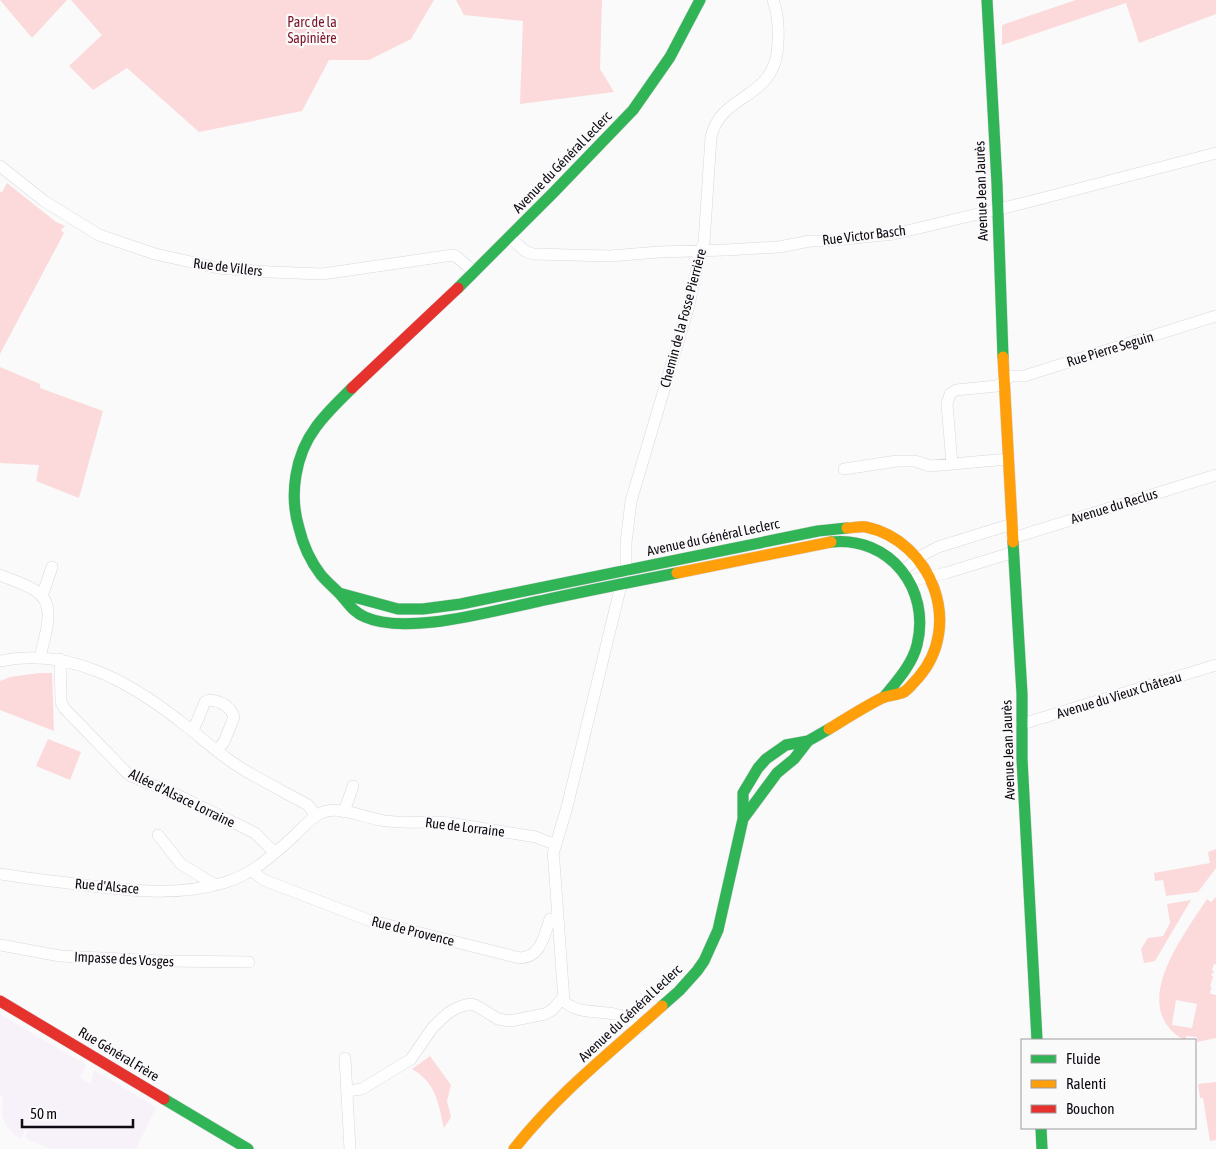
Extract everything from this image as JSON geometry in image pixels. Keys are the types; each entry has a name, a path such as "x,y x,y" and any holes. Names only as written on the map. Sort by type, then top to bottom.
{"main road":[{"name":"Avenue du Général Leclerc","path":"700,0 680,42 647,92 604,141 474,272 325,415 308,438 303,450 295,483 294,504 296,517 308,554 322,576 352,609 386,622 414,624 470,615 621,585 816,544 842,541 855,542 876,550 894,562 909,580 920,608 921,622 918,642 910,661 884,697"},
{"name":"Avenue Jean Jaurès","path":"987,0 998,209 1004,381 1022,694 1037,1039"},
{"name":"Avenue du Général Leclerc","path":"339,593 398,609 424,609 461,604 818,531 852,527 864,528 892,536 905,545 918,558 929,576 936,594 940,611 939,634 929,662 919,677 904,692 884,697 808,741 786,745 766,759 742,793 743,819 725,904 711,948 698,971 639,1028 553,1104 514,1149"},
{"name":"Avenue du Général Leclerc","path":"743,819 777,773 794,759 808,741"},
{"name":"Rue Général Frère","path":"0,1001 248,1149"},
{"path":"1041,1129 1042,1149"}],"street":[{"name":"Chemin de la Fosse Pierrière","path":"626,571 626,542 631,501 688,309 698,257 704,243 710,137 713,128 723,113 755,90 771,74 776,63 778,51 778,17 773,0"},
{"name":"Rue Victor Basch","path":"509,237 525,251 540,255 610,256 779,247 810,241 894,234 1216,153"},
{"name":"Rue de Villers","path":"0,166 44,201 99,235 155,254 183,261 218,268 247,271 322,274 453,255 457,256 474,272"},
{"name":"Rue Pierre Seguin","path":"1004,381 1011,376 1024,376 1216,316"},
{"path":"952,464 948,404 950,394 956,390 997,386 1004,381"},
{"path":"844,469 907,460 930,466 1008,459"},
{"name":"Avenue du Reclus","path":"1013,538 1216,475"},
{"path":"902,571 918,558 938,547 1012,524"},
{"path":"909,580 946,573 1014,552"},
{"path":"42,596 52,567"},
{"path":"0,576 37,591 47,605 48,622 40,657"},
{"path":"621,585 556,845 554,862 563,998 570,1006 579,1009 621,1015 639,1028"},
{"path":"0,661 40,657 60,659 88,668 129,687 156,703 230,760 308,805 316,816"},
{"name":"Allée d'Alsace Lorraine","path":"60,659 61,702 64,708 131,776 175,794 255,833 275,853"},
{"name":"Avenue du Vieux Château","path":"1022,724 1216,665"},
{"path":"193,731 205,702 209,700 223,704 230,709 234,717 224,742 217,750"},
{"path":"344,812 354,786"},
{"name":"Rue de Lorraine","path":"316,816 329,811 344,812 381,821 437,821 536,836 556,845"},
{"name":"Rue d'Alsace","path":"0,874 114,888 192,890 240,878 252,871 316,816"},
{"path":"158,835 181,864 215,885"},
{"name":"Rue de Provence","path":"252,871 264,880 368,920 520,958 532,955 539,948 550,919 557,918"},
{"name":"Impasse des Vosges","path":"1,945 60,956 163,961 248,962"},
{"path":"347,1091 362,1090 411,1059 433,1027 448,1013 459,1007 469,1004 475,1005 498,1019 510,1021 546,1014 563,998"},
{"path":"345,1058 350,1149"}],"shaded area":[{"path":"0,1014 86,1065 80,1078 91,1084 94,1070 156,1107 136,1149 50,1149 25,1138 28,1130 26,1129 21,1139 11,1132 2,1115 3,1097 0,1095"}],"green space":[{"path":"0,0 67,0 32,38"},
{"name":"Parc de la Sapinière","path":"71,0 434,0 411,39 369,60 329,60 302,111 199,132 127,68 93,90 69,66 102,35"},
{"path":"456,0 602,0 600,69 614,92 520,104 523,21 464,15"},
{"path":"1076,0 1216,0 1216,14 1139,43 1126,3 1002,45 1002,25"},
{"path":"7,183 56,222 65,226 61,230 64,233 0,354 0,192 2,192"},
{"path":"0,367 40,384 40,388 103,411 79,498 36,481 39,465 0,463"},
{"path":"52,673 54,731 0,710 0,681 10,677"},
{"path":"48,739 81,752 70,780 36,766"},
{"path":"1216,849 1216,868 1198,892 1166,896 1163,880 1155,881 1154,873 1210,863 1208,852"},
{"path":"1216,897 1216,964 1214,964 1212,970 1214,972 1211,975 1213,977 1210,992 1216,995 1216,1038 1197,1042 1197,1037 1186,1036 1186,1039 1183,1039 1168,1026 1160,1009 1160,991 1165,971 1174,951 1207,899 1211,902","holes":["1176,1000 1197,1004 1192,1028 1172,1025"]},
{"path":"1191,900 1155,961 1144,963 1141,949 1148,938 1163,936 1170,923 1167,904"},
{"path":"430,1056 451,1085 447,1101 451,1117 444,1128 435,1094 426,1080 412,1069"},
{"path":"1216,1082 1216,1140 1210,1141 1203,1098 1200,1098 1198,1084"}],"traffic: fast":[{"path":"458,288 633,110 670,57 700,0"},
{"path":"987,0 997,184 1003,357"},
{"path":"352,388 324,417 309,438 299,463 294,489 294,502 305,547 314,565 323,578 357,613 383,622 404,624 427,623 451,620 677,573"},
{"path":"339,593 398,609 423,609 461,604 818,531 847,528"},
{"path":"831,542 852,542 871,548 888,557 901,570 911,586 918,604 920,624 915,652 903,673 884,697"},
{"path":"1013,542 1022,694 1022,759 1037,1039"},
{"path":"662,1006 697,971 704,961 718,930 743,819 743,793 758,768 766,759 786,745 808,741 829,729"},
{"path":"743,819 777,773 794,759 808,741"},
{"path":"164,1099 248,1149"},
{"path":"1041,1129 1042,1149"}],"traffic: slow":[{"path":"1003,357 1013,542"},
{"path":"829,729 882,698 902,693 908,689 932,657 939,634 939,611 934,588 924,567 908,549 889,535 866,527 847,528"},
{"path":"677,573 831,542"},
{"path":"514,1149 530,1129 566,1092 662,1006"}],"traffic: jam":[{"path":"352,388 458,288"},
{"path":"0,1001 164,1099"}]}
